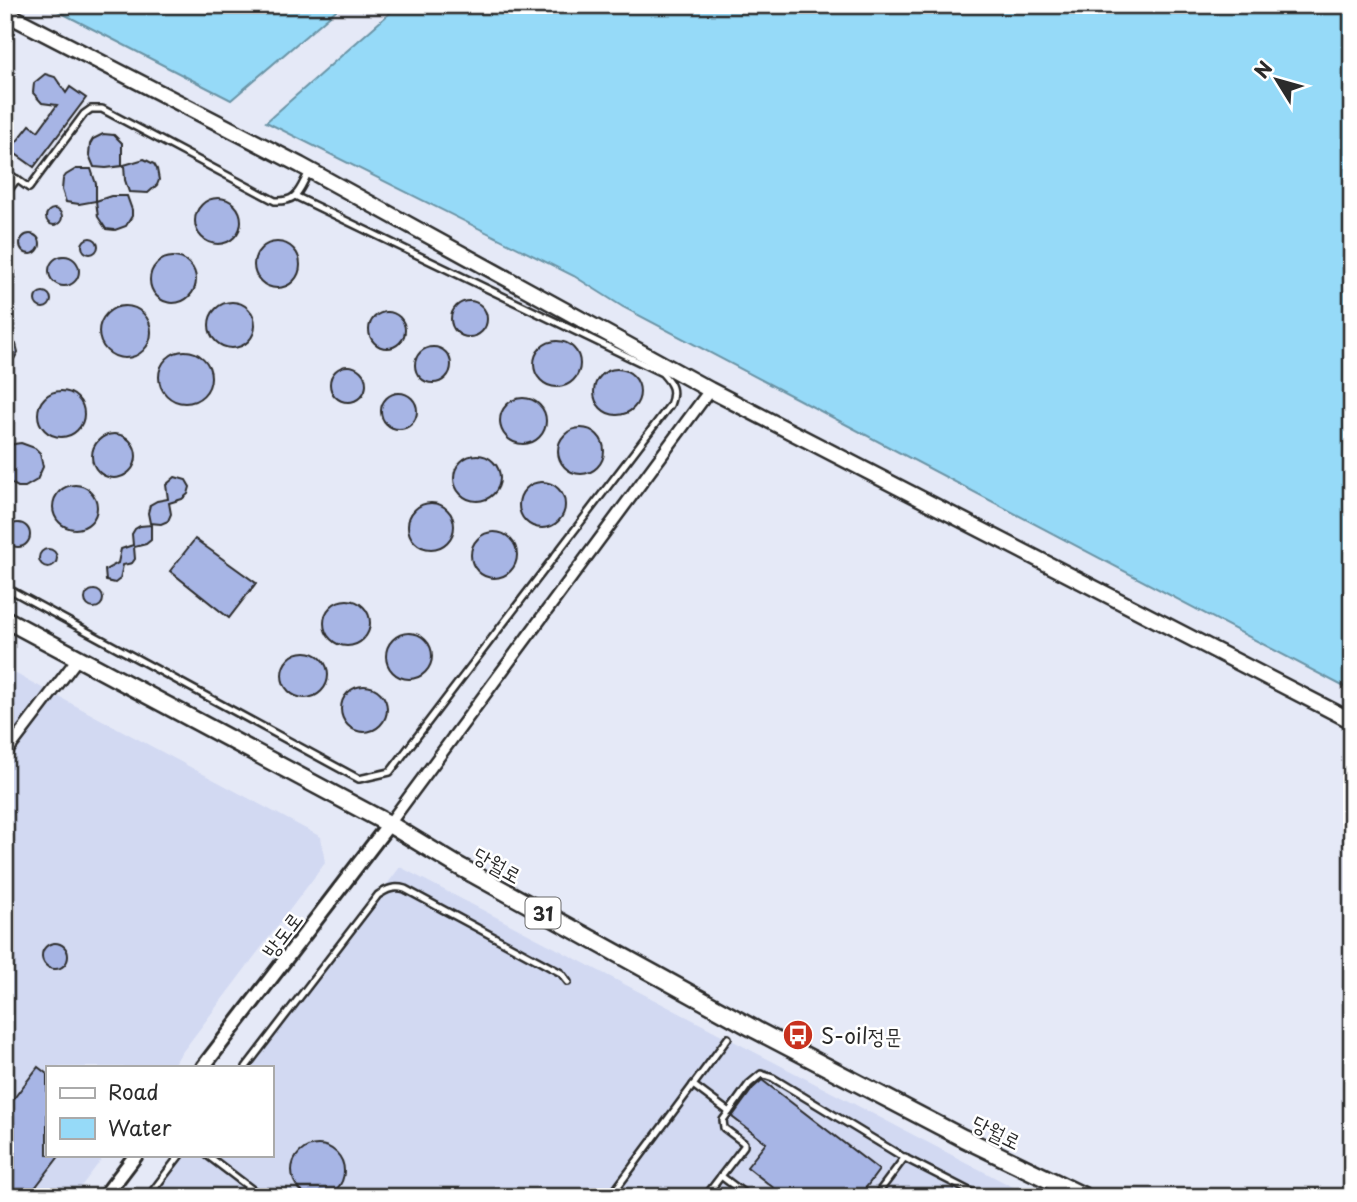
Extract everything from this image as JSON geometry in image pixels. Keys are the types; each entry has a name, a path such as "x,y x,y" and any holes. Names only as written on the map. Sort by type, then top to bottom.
{"main road":[{"path":"5,13 310,170 709,390 1352,721"},
{"name":"당월로","path":"5,619 388,824 455,864 756,1030 963,1138 1085,1197"}],"street":[{"path":"388,824 709,390"},
{"path":"5,754 78,658"},
{"name":"방도로","path":"204,1066 388,824"},
{"path":"104,1197 135,1156"}],"lane":[{"path":"5,171 29,188 84,114 92,109 102,109 275,201 288,202 295,196 310,170"},
{"path":"5,195 17,179"},
{"path":"5,587 359,779 390,772 670,405 674,395 672,383 662,373 295,196"},
{"path":"247,1066 378,895 387,889 405,889 561,973 568,982"},
{"path":"612,1196 728,1038"},
{"path":"705,1197 744,1143 724,1128 723,1120 749,1084 761,1074 905,1157 981,1197"},
{"path":"693,1085 729,1112"},
{"path":"148,1197 179,1156"},
{"path":"208,1156 262,1197"},
{"path":"887,1197 877,1194 905,1157"},
{"path":"721,1176 749,1197"}],"shaded area":[{"path":"5,668 321,837 325,863 172,1066 46,1066 46,1156 104,1156 73,1197 5,1197"},
{"path":"400,867 1032,1197 153,1197 183,1156 273,1156 273,1066 251,1066"}],"water":[{"path":"46,5 342,5 231,100"},
{"path":"399,5 1352,5 1352,691 623,307 574,276 266,122"}],"building":[{"path":"45,74 55,77 66,93 70,87 86,98 34,167 10,150 30,125 38,131 57,105 42,103 33,93 34,83"},
{"path":"103,134 114,135 122,143 122,166 94,167 89,155 90,144 93,139"},
{"path":"144,159 154,164 157,169 157,185 148,193 129,192 124,165"},
{"path":"76,169 91,169 96,184 96,201 79,204 66,202 62,190 63,179"},
{"path":"111,196 127,196 132,210 132,216 126,226 115,230 106,229 98,217 96,201"},
{"path":"218,198 234,205 241,221 234,237 218,244 202,237 195,221 202,205"},
{"path":"51,209 57,209 62,217 60,223 51,225 46,220 46,214"},
{"path":"26,234 34,234 40,244 34,254 26,254 20,248 20,240"},
{"path":"87,238 93,238 98,246 96,252 87,254 82,249 82,243"},
{"path":"277,242 293,249 300,265 293,281 277,288 261,281 254,265 261,249"},
{"path":"5,253 15,272 14,278 5,286"},
{"path":"64,256 70,257 78,265 78,277 70,285 64,286 58,285 50,277 49,271 50,265 58,257"},
{"path":"173,257 189,264 196,280 189,296 173,303 157,296 150,280 157,264"},
{"path":"40,292 46,292 51,300 49,306 40,308 35,303 35,297"},
{"path":"469,301 482,306 487,319 482,332 469,337 456,332 451,319 456,306"},
{"path":"232,302 248,309 255,325 248,341 232,348 216,341 209,325 216,309"},
{"path":"125,306 135,308 143,314 149,322 149,342 143,350 135,356 125,358 115,356 107,350 101,342 99,332 101,322 107,314 115,308"},
{"path":"387,312 400,317 405,330 400,343 387,348 374,343 369,330 374,317"},
{"path":"5,336 16,344 18,352 14,359 5,365"},
{"path":"557,341 573,348 580,364 573,380 557,387 541,380 534,364 541,348"},
{"path":"433,347 446,352 451,365 446,378 433,383 420,378 415,365 420,352"},
{"path":"185,351 195,353 203,359 209,367 209,387 203,395 195,401 185,403 175,401 167,395 161,387 159,377 161,367 167,359 175,353"},
{"path":"348,366 361,371 366,384 361,397 348,402 335,397 330,384 335,371"},
{"path":"617,369 633,376 640,392 633,408 617,415 601,408 594,392 601,376"},
{"path":"61,391 77,398 84,414 77,430 61,437 45,430 38,414 45,398"},
{"path":"399,393 412,398 417,411 412,424 399,429 386,424 381,411 386,398"},
{"path":"523,398 539,405 546,421 539,437 523,444 507,437 500,421 507,405"},
{"path":"581,428 597,435 604,451 597,467 581,474 565,467 558,451 565,435"},
{"path":"114,434 129,441 136,456 129,471 114,478 99,471 92,456 99,441"},
{"path":"21,443 40,453 43,467 37,480 25,487 18,487 5,480 5,450"},
{"path":"477,455 493,462 500,478 493,494 477,501 461,494 454,478 461,462"},
{"path":"175,477 186,480 190,487 188,494 169,503 171,514 168,521 161,524 150,523 150,505 168,499 166,485"},
{"path":"542,482 558,489 565,505 558,521 542,528 526,521 519,505 526,489"},
{"path":"75,485 90,492 97,507 90,522 75,529 60,522 53,507 60,492"},
{"path":"431,503 447,510 454,526 447,542 431,549 415,542 408,526 415,510"},
{"path":"18,523 29,530 30,535 23,546 18,547 7,540 6,535 13,524"},
{"path":"151,525 151,540 134,547 135,559 132,563 123,565 120,579 115,583 106,581 105,570 118,563 121,549 133,545 132,534 135,529"},
{"path":"494,532 510,539 517,555 510,571 494,578 478,571 471,555 478,539"},
{"path":"195,539 256,583 229,618 170,571"},
{"path":"48,549 54,552 57,558 54,564 48,567 42,564 39,558 42,552"},
{"path":"94,590 100,593 103,599 100,605 94,608 88,605 85,599 88,593"},
{"path":"347,600 363,607 370,623 363,639 347,646 331,639 324,623 331,607"},
{"path":"409,633 425,640 432,656 425,672 409,679 393,672 386,656 393,640"},
{"path":"305,652 321,659 328,675 321,691 305,698 289,691 282,675 289,659"},
{"path":"364,686 380,693 387,709 380,725 364,732 348,725 341,709 348,693"},
{"path":"55,943 65,946 68,956 65,966 55,969 45,966 42,956 45,946"},
{"path":"38,1067 46,1073 46,1156 59,1156 28,1197 5,1197 5,1110"},
{"path":"762,1080 879,1170 859,1197 785,1197 747,1167 766,1143 732,1117"},
{"path":"318,1145 328,1147 336,1153 342,1161 342,1181 336,1189 328,1195 318,1197 308,1195 300,1189 294,1181 292,1171 294,1161 300,1153 308,1147"}],"place":[{"name":"S-oil정문","path":"798,1035"}]}
